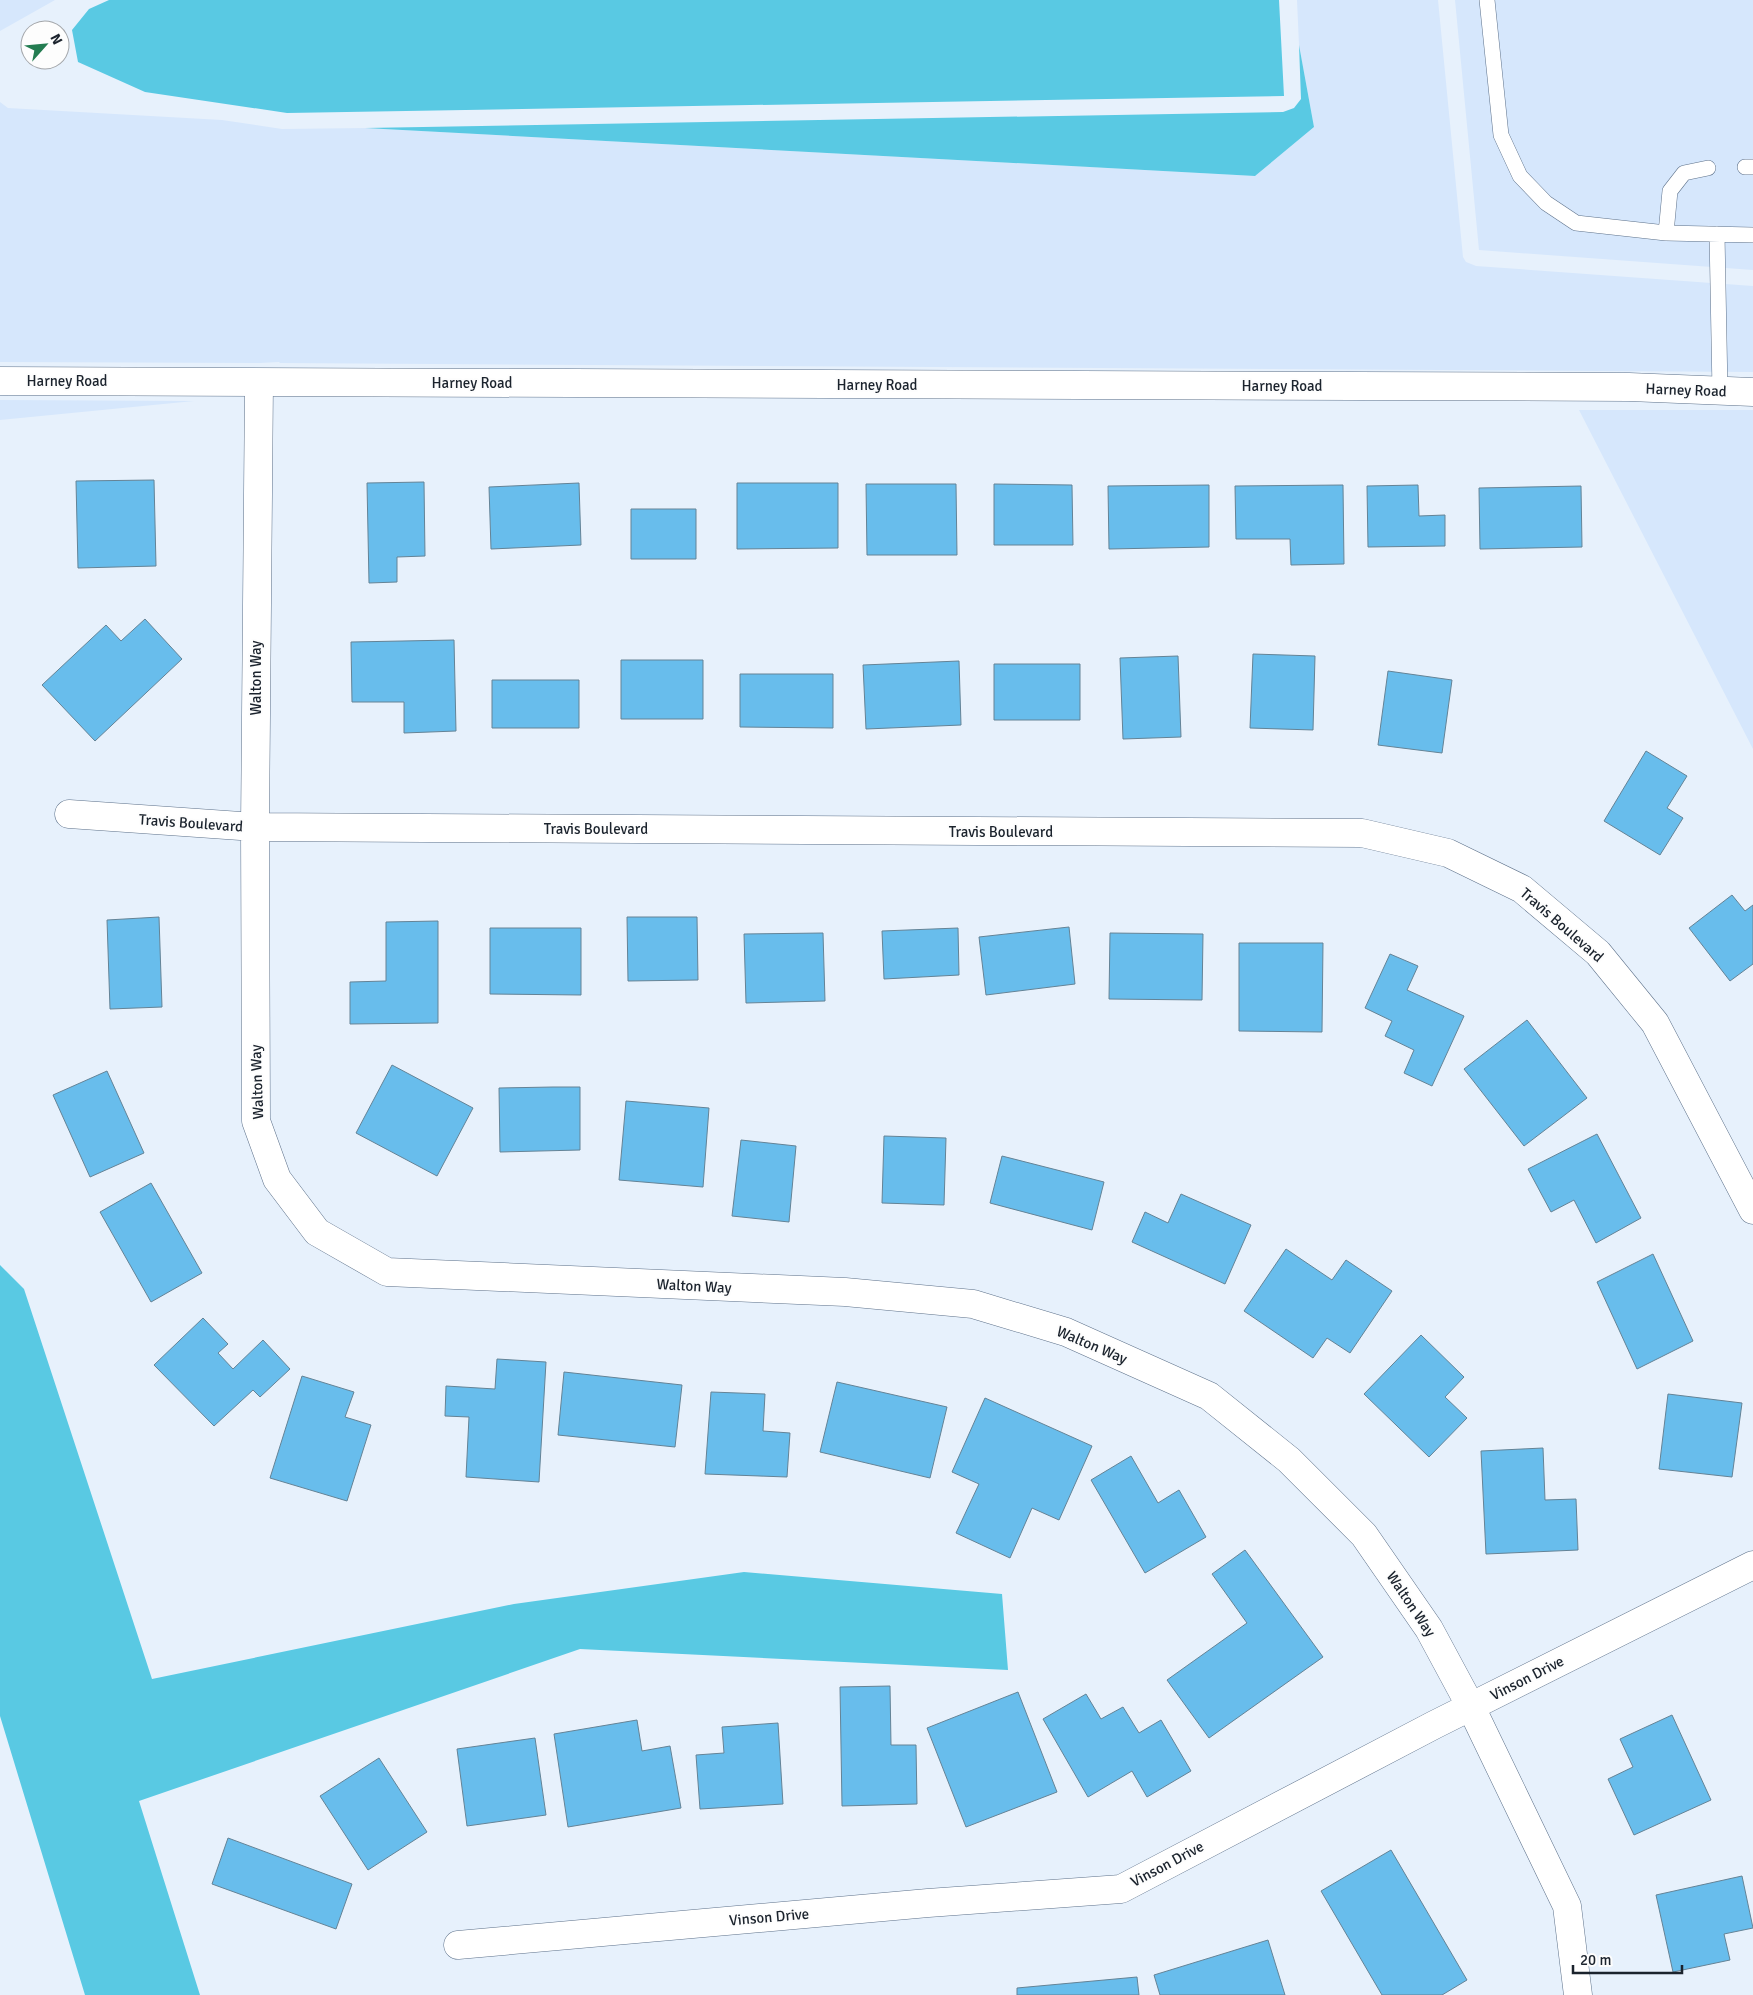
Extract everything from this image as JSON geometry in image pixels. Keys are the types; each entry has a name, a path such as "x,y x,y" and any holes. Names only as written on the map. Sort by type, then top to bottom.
{"street":[{"name":"Harney Road","path":"0,381 1610,387 1753,392"},
{"name":"Walton Way","path":"258,383 255,827 256,1121 277,1179 316,1232 387,1272 845,1292 973,1304 1066,1332 1209,1396 1289,1460 1364,1535 1429,1629 1471,1706 1567,1906 1578,1995"},
{"name":"Travis Boulevard","path":"69,814 255,827 1362,833 1448,854 1522,889 1598,953 1655,1023 1753,1210"},
{"name":"Vinson Drive","path":"458,1944 1121,1888 1471,1706 1753,1565"}],"lane":[{"path":"1487,0 1501,136 1520,176 1546,203 1576,223 1666,232 1753,235"},
{"path":"1666,232 1670,191 1684,173 1708,168"},
{"path":"1717,234 1720,391"}],"shaded area":[{"path":"0,0 55,0 0,31"},
{"path":"1297,0 1438,0 1463,257 1466,262 1476,266 1753,286 1753,372 279,362 0,362 0,102 8,108 222,120 282,129 365,128 1255,176 1314,127 1299,45"},
{"path":"1455,0 1753,0 1753,270 1479,250"},
{"path":"0,400 194,401 0,420"},
{"path":"1579,410 1753,410 1753,749"}],"water":[{"path":"109,0 1279,0 1284,96 287,113 145,92 78,62 72,30 89,9"},
{"path":"1299,45 1314,127 1255,176 365,128 1283,112 1294,108 1301,99"},
{"path":"0,1265 24,1289 152,1679 514,1604 744,1572 1002,1594 1008,1670 580,1649 139,1801 200,1995 85,1995 0,1716"}],"building":[{"path":"154,480 156,566 78,568 76,481"},
{"path":"424,482 425,556 397,557 397,582 369,583 367,483"},
{"path":"579,483 581,545 491,549 489,487"},
{"path":"737,483 838,483 838,548 737,549"},
{"path":"866,484 956,484 957,555 867,555"},
{"path":"994,484 1072,485 1073,545 994,545"},
{"path":"1209,485 1209,547 1109,549 1108,486"},
{"path":"1343,485 1344,564 1291,565 1290,539 1236,539 1235,486"},
{"path":"1418,485 1419,516 1445,515 1445,546 1368,547 1367,486"},
{"path":"1581,486 1582,547 1480,549 1479,488"},
{"path":"631,509 696,509 696,559 631,559"},
{"path":"145,619 182,659 95,741 42,685 106,625 121,641"},
{"path":"454,640 456,731 404,733 404,702 352,702 351,642"},
{"path":"1253,654 1315,656 1313,730 1250,728"},
{"path":"1178,656 1181,737 1123,739 1120,658"},
{"path":"621,660 703,660 703,719 621,719"},
{"path":"959,661 961,725 866,729 863,665"},
{"path":"994,664 1080,664 1080,720 994,720"},
{"path":"1388,671 1452,680 1442,753 1378,745"},
{"path":"740,674 833,674 833,728 740,727"},
{"path":"492,680 579,680 579,728 492,728"},
{"path":"1646,751 1687,776 1667,808 1683,818 1660,855 1604,821"},
{"path":"1732,895 1745,911 1753,905 1753,964 1730,981 1689,928"},
{"path":"159,917 162,1007 110,1009 107,920"},
{"path":"627,917 697,917 698,980 628,981"},
{"path":"438,921 438,1023 350,1024 350,982 386,981 386,922"},
{"path":"1069,927 1075,984 986,995 979,937"},
{"path":"490,928 581,928 581,995 490,994"},
{"path":"958,928 959,975 884,979 882,931"},
{"path":"823,933 825,1001 746,1003 744,934"},
{"path":"1110,933 1203,934 1202,1000 1109,999"},
{"path":"1239,943 1323,943 1322,1032 1239,1031"},
{"path":"1390,954 1418,966 1407,990 1464,1016 1432,1086 1404,1073 1414,1050 1385,1036 1392,1021 1365,1008"},
{"path":"1527,1020 1587,1098 1524,1146 1464,1069"},
{"path":"392,1065 473,1108 437,1176 356,1133"},
{"path":"107,1071 144,1153 90,1177 53,1095"},
{"path":"580,1087 580,1150 500,1152 499,1088"},
{"path":"626,1101 709,1108 703,1187 619,1180"},
{"path":"1597,1134 1641,1218 1596,1243 1574,1200 1551,1212 1528,1169"},
{"path":"884,1136 946,1138 944,1205 882,1203"},
{"path":"741,1140 796,1146 789,1222 732,1216"},
{"path":"1002,1156 1104,1182 1092,1230 990,1203"},
{"path":"151,1183 202,1273 151,1302 100,1212"},
{"path":"1181,1194 1251,1225 1225,1284 1132,1242 1145,1212 1168,1223"},
{"path":"1286,1249 1332,1280 1346,1260 1392,1291 1350,1353 1327,1338 1313,1358 1244,1311"},
{"path":"1653,1254 1693,1341 1637,1369 1597,1282"},
{"path":"203,1318 228,1344 218,1353 233,1369 263,1340 290,1369 260,1397 253,1390 214,1426 154,1365"},
{"path":"1421,1335 1464,1377 1445,1397 1467,1418 1429,1457 1364,1394"},
{"path":"497,1359 546,1362 539,1482 466,1477 469,1417 445,1416 446,1386 495,1389"},
{"path":"564,1372 682,1385 675,1447 558,1435"},
{"path":"302,1376 354,1392 345,1417 371,1425 347,1501 270,1478"},
{"path":"837,1382 947,1407 930,1478 820,1452"},
{"path":"711,1392 765,1394 763,1431 790,1433 787,1477 705,1474"},
{"path":"1668,1394 1742,1403 1732,1477 1659,1469"},
{"path":"985,1398 1092,1446 1059,1520 1032,1508 1010,1558 956,1533 979,1484 952,1472"},
{"path":"1543,1448 1545,1500 1576,1499 1578,1550 1486,1554 1481,1451"},
{"path":"1131,1456 1158,1503 1179,1490 1206,1537 1145,1573 1091,1480"},
{"path":"1245,1550 1323,1657 1209,1738 1167,1680 1247,1623 1212,1574"},
{"path":"890,1686 891,1745 916,1745 917,1804 842,1806 840,1687"},
{"path":"1018,1692 1057,1792 966,1827 927,1728"},
{"path":"1086,1694 1101,1719 1123,1707 1139,1733 1161,1720 1191,1771 1147,1797 1132,1771 1088,1797 1043,1719"},
{"path":"1672,1715 1711,1800 1634,1835 1608,1779 1633,1767 1620,1739"},
{"path":"637,1720 642,1751 670,1746 681,1808 568,1827 554,1734"},
{"path":"778,1723 783,1804 700,1809 696,1755 724,1753 722,1727"},
{"path":"535,1738 546,1815 467,1826 457,1749"},
{"path":"379,1758 427,1832 368,1870 320,1796"},
{"path":"228,1838 352,1884 336,1929 212,1884"},
{"path":"1391,1850 1467,1980 1442,1995 1382,1995 1321,1891"},
{"path":"1742,1876 1753,1928 1724,1934 1730,1960 1673,1972 1656,1895"},
{"path":"1268,1940 1285,1995 1160,1995 1154,1975"},
{"path":"1137,1977 1139,1995 1017,1995 1017,1988"}]}
